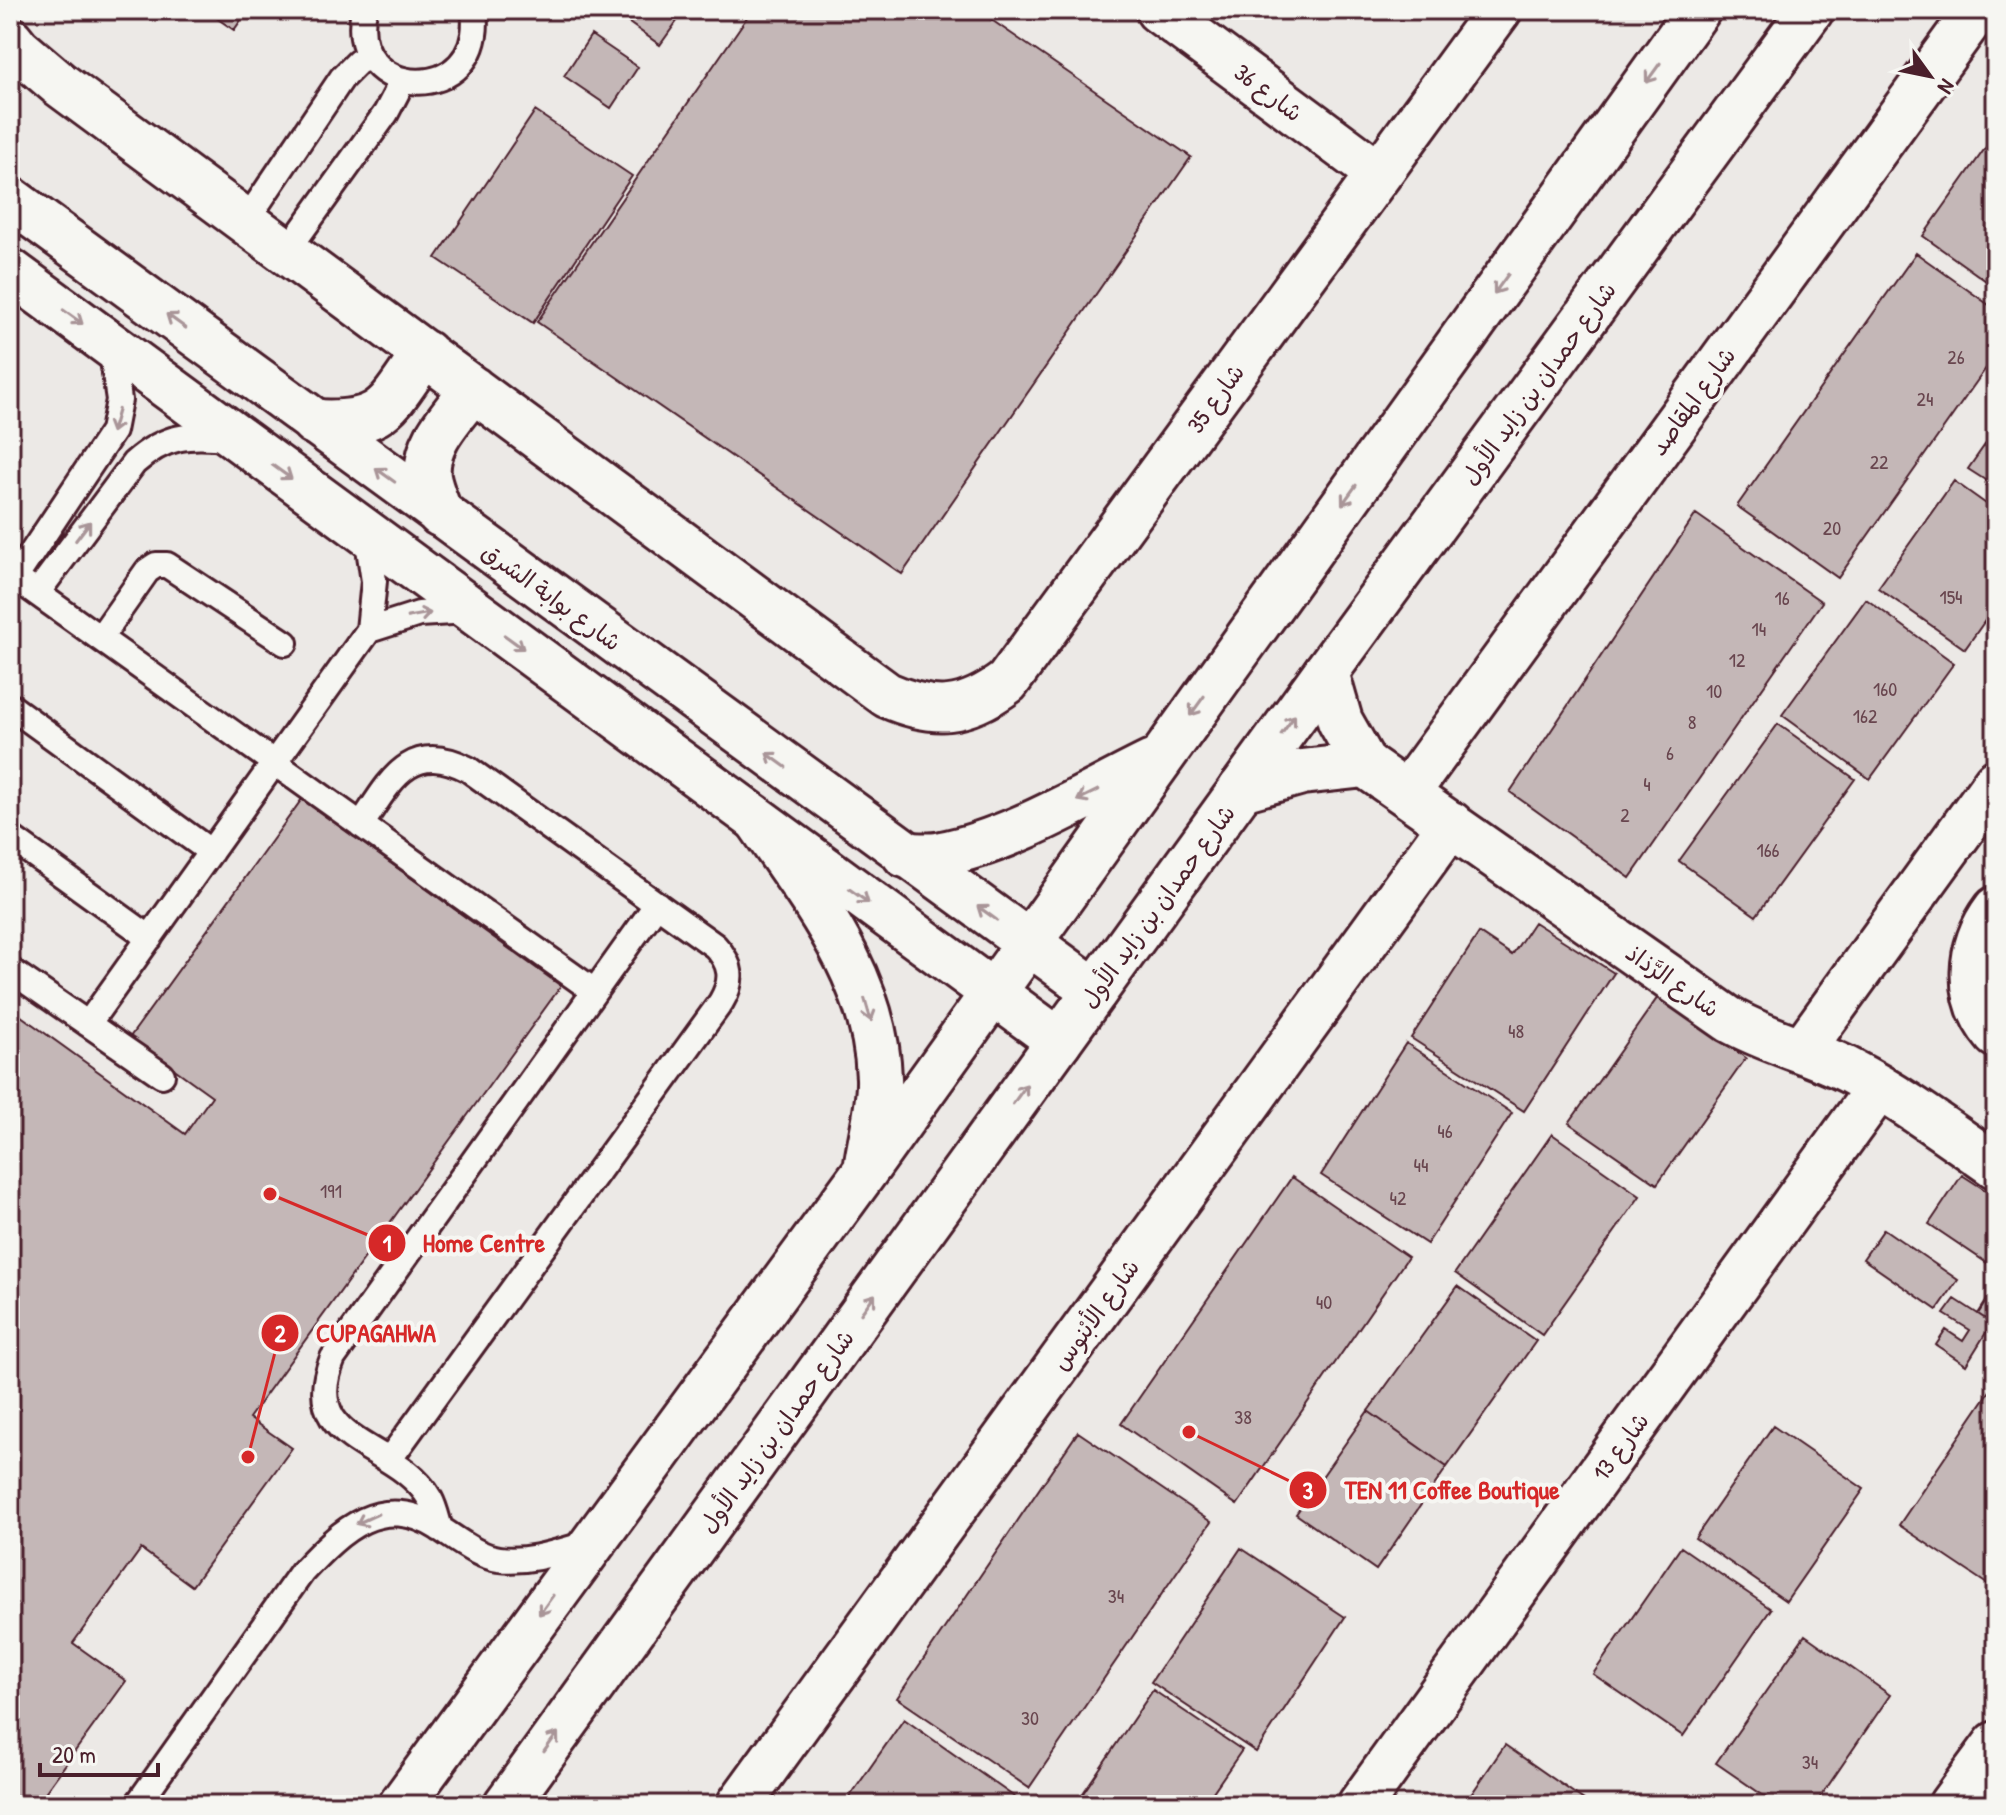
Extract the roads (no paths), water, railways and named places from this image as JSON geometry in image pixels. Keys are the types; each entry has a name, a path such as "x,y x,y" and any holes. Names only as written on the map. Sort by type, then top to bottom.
{"street":[{"name":"شارع 36","path":"1158,10 1379,174"},
{"name":"شارع 35","path":"10,39 58,83 887,695 912,705 938,710 964,706 987,697 1007,682 1499,10"},
{"path":"401,1805 866,1170 1698,10"},
{"name":"شارع حمدان بن زايد الأول","path":"506,1805 1326,672 1811,10"},
{"name":"شارع المقاصد","path":"1407,793 1977,10"},
{"name":"شارع بوابة الشرق","path":"10,199 1095,991"},
{"path":"10,271 1059,1041"},
{"path":"314,422 351,422 377,415 425,353"},
{"path":"440,514 428,477 429,453 473,389"},
{"name":"شارع الرَّذاذ","path":"1326,672 1340,721 1365,765 1730,1020 1754,1033 1830,1061 1879,1087 1996,1166"},
{"path":"905,855 939,855 980,845 1158,760"},
{"path":"1241,789 1302,772 1365,765"},
{"path":"1802,1050 1996,782"},
{"path":"759,822 832,927 862,990 876,1039 879,1082 866,1170"},
{"name":"شارع الأبْنوس","path":"739,1805 1451,824"},
{"path":"1996,909 1984,925 1976,947 1973,971 1982,1013 1996,1035"},
{"name":"شارع 13","path":"1360,1805 1879,1087"},
{"path":"1951,1805 1996,1744"}],"lane":[{"path":"364,10 361,23 363,41 370,57 382,71 416,83 434,81 450,73 463,61 473,46 476,28 474,10"},
{"path":"246,221 342,78 358,62 370,57"},
{"path":"287,251 386,113 397,92 398,79"},
{"path":"110,344 119,400 118,418 113,431 12,576 594,991"},
{"path":"37,593 134,463 147,452 174,438 191,435 236,439"},
{"path":"88,1024 369,630 374,581 366,533"},
{"path":"100,638 147,571 156,565 167,565 285,643"},
{"path":"369,630 419,614 472,611"},
{"path":"10,706 211,852"},
{"path":"361,825 395,775 407,766 437,758 453,761 715,946 725,957 730,971 729,987 389,1460"},
{"path":"10,837 150,938"},
{"path":"440,1529 430,1498 407,1474 336,1425 323,1396 324,1379 333,1358 657,904"},
{"path":"10,970 162,1075"},
{"path":"137,1805 302,1572 350,1527 378,1514 402,1512 421,1517 470,1548 496,1559 520,1560 592,1542"}],"place":[{"name":"Home Centre","path":"270,1194"},
{"name":"TEN 11 Coffee Boutique","path":"1189,1432"},
{"name":"CUPAGAHWA","path":"248,1457"}]}
